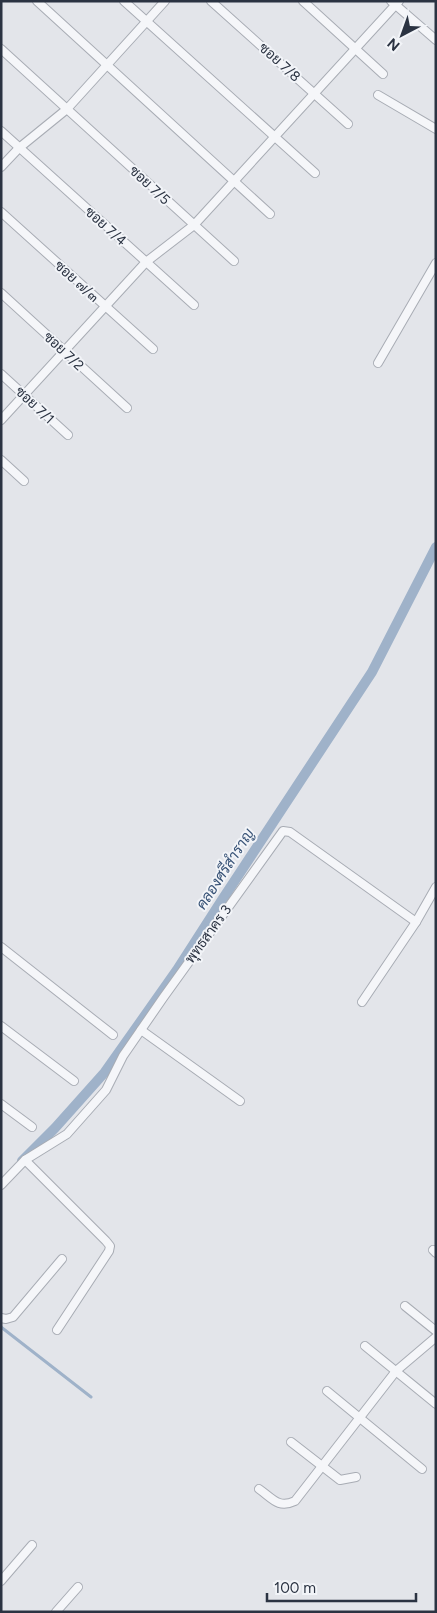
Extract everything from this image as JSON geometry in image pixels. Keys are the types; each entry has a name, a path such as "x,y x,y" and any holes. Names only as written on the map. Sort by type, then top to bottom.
{"street":[{"path":"37,1 270,214"},
{"path":"124,1 315,172"},
{"path":"1,167 19,148 68,109 165,1"},
{"name":"ซอย 7/8","path":"211,1 348,124"},
{"path":"303,1 383,74"},
{"path":"1,420 146,262 194,225 275,138 395,3 436,40"},
{"name":"ซอย 7/5","path":"1,49 234,261"},
{"path":"378,95 436,129"},
{"name":"ซอย 7/4","path":"1,132 194,306"},
{"name":"ซอย ๗/๓","path":"1,212 153,349"},
{"path":"378,363 436,263"},
{"name":"ซอย 7/2","path":"1,293 127,408"},
{"name":"ซอย 7/1","path":"1,374 68,435"},
{"path":"1,460 24,481"},
{"name":"พุทธสาคร 3","path":"1,1185 25,1160 67,1134 106,1090 124,1056 141,1030 283,831 290,832 416,922"},
{"path":"362,1002 416,922 436,887"},
{"path":"1,947 113,1035"},
{"path":"1,1026 74,1081"},
{"path":"141,1030 240,1101"},
{"path":"1,1104 32,1127"},
{"path":"25,1160 110,1246 109,1251 57,1330"},
{"path":"1,1318 13,1317 62,1259"},
{"path":"405,1306 436,1331"},
{"path":"259,1489 278,1503 286,1505 295,1501 396,1371 436,1338"},
{"path":"365,1346 436,1404"},
{"path":"326,1391 422,1469"},
{"path":"292,1442 340,1480 356,1477"},
{"path":"1,1581 32,1545"},
{"path":"56,1612 78,1587"}],"waterway":[{"name":"คลองศรีสำราญ","path":"22,1161 55,1128 105,1072 177,970 372,672 436,547"},
{"path":"1,1327 91,1397"}]}
